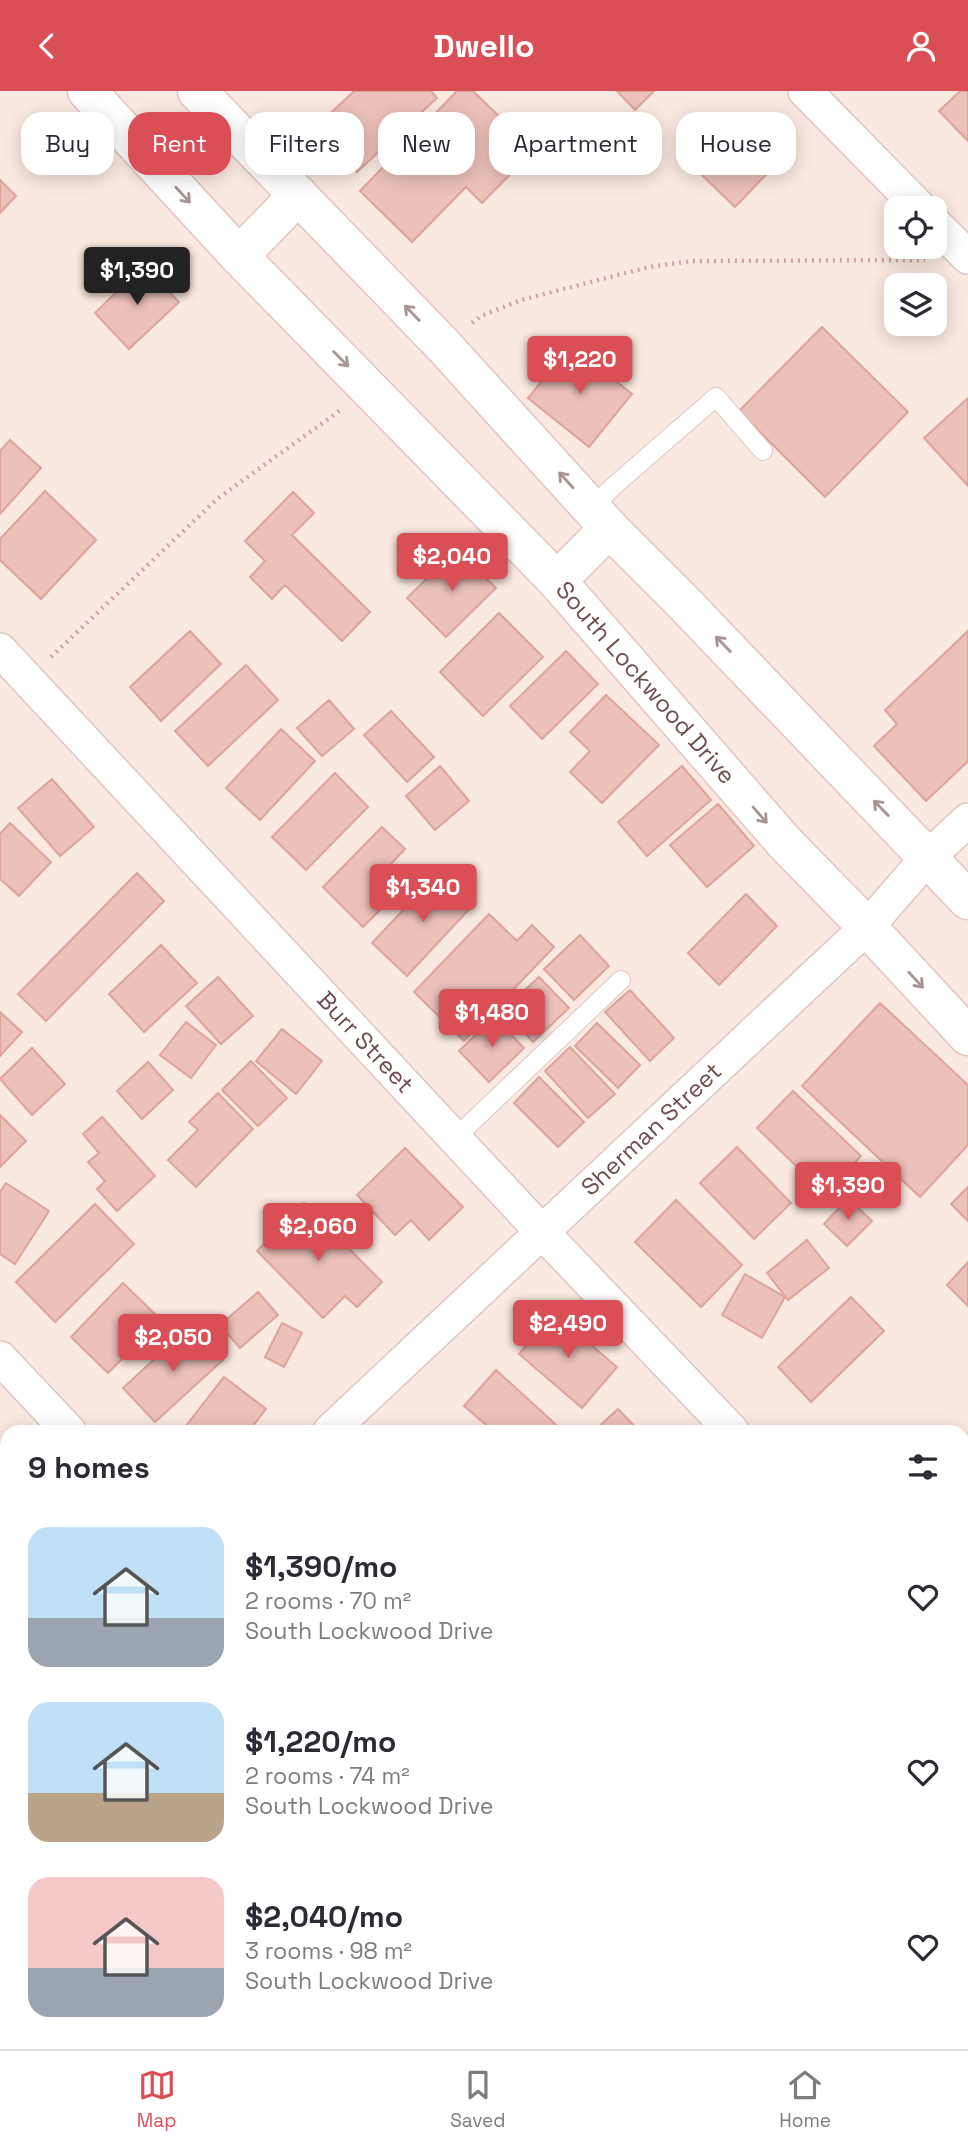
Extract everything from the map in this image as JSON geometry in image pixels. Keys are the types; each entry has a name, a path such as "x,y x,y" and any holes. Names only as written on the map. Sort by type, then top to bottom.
{"main road":[{"name":"South Lockwood Drive","path":"87,91 239,256 557,581 785,843 968,1036"},
{"path":"197,91 442,344 600,518 968,900"},
{"path":"239,256 298,195"},
{"path":"557,581 600,518"}],"street":[{"path":"805,91 908,196"},
{"path":"947,236 968,257"},
{"name":"Burr Street","path":"0,650 542,1232 726,1425"},
{"name":"Sherman Street","path":"336,1425 867,927 928,857 968,820"},
{"path":"0,1358 63,1425"}],"lane":[{"path":"600,518 616,484 716,397 763,451"},
{"path":"454,1138 621,980"}],"path":[{"path":"442,344 481,317 521,300 649,267 691,261 926,260"},
{"path":"49,659 217,499 370,390"}],"building":[{"path":"354,91 431,91 437,98 422,112 378,112 378,153 364,166 364,112 332,112"},
{"path":"457,91 473,91 495,112 489,112 489,175 509,175 482,203 466,187 412,242 360,191 378,172 378,175 475,175 475,112 437,112"},
{"path":"617,91 654,91 635,110"},
{"path":"960,91 968,91 968,141 939,111"},
{"path":"702,175 766,175 735,207"},
{"path":"0,180 16,196 0,213"},
{"path":"144,265 179,302 129,349 95,313"},
{"path":"822,327 908,412 825,497 739,411"},
{"path":"571,345 632,394 589,447 528,398"},
{"path":"968,398 968,486 924,438"},
{"path":"10,440 41,468 0,514 0,451"},
{"path":"45,491 96,540 41,599 0,560 0,539"},
{"path":"293,492 314,513 292,535 370,612 342,641 285,585 272,599 250,577 265,561 245,541"},
{"path":"457,549 496,588 446,637 407,598"},
{"path":"499,613 543,657 483,716 440,672"},
{"path":"190,631 221,664 161,721 130,687"},
{"path":"968,631 968,761 926,801 874,746 897,724 885,710"},
{"path":"566,651 598,684 542,739 510,706"},
{"path":"246,665 278,700 208,766 175,731"},
{"path":"606,695 659,745 602,803 570,772 590,751 570,732"},
{"path":"329,700 354,729 322,756 297,728"},
{"path":"391,711 434,757 407,782 364,735"},
{"path":"281,729 315,761 260,820 226,788"},
{"path":"440,766 469,801 435,830 406,796"},
{"path":"682,766 711,800 647,856 618,822"},
{"path":"335,773 368,807 306,870 272,837"},
{"path":"52,779 94,827 60,856 18,808"},
{"path":"718,804 754,846 707,887 670,845"},
{"path":"10,823 51,862 19,896 0,879 0,834"},
{"path":"382,827 405,849 388,867 405,885 363,927 323,887"},
{"path":"440,871 474,904 407,976 372,943"},
{"path":"137,873 164,901 46,1021 18,994"},
{"path":"746,894 777,926 719,985 688,953"},
{"path":"489,914 517,941 532,925 554,947 464,1041 414,992"},
{"path":"580,935 609,966 574,1000 544,969"},
{"path":"161,945 197,983 144,1032 109,994"},
{"path":"218,977 253,1016 221,1044 186,1006"},
{"path":"539,977 569,1008 533,1042 503,1010"},
{"path":"630,990 674,1038 650,1061 605,1012"},
{"path":"880,1003 968,1085 968,1145 920,1197 802,1086"},
{"path":"0,1012 22,1032 0,1056"},
{"path":"494,1017 524,1048 489,1082 459,1051"},
{"path":"186,1022 216,1045 191,1078 160,1055"},
{"path":"597,1023 640,1065 618,1088 575,1046"},
{"path":"282,1029 322,1061 296,1094 256,1061"},
{"path":"570,1047 615,1094 588,1118 545,1071"},
{"path":"32,1048 65,1084 32,1115 0,1079"},
{"path":"251,1061 287,1098 258,1126 222,1090"},
{"path":"148,1062 173,1090 142,1119 117,1091"},
{"path":"539,1077 584,1122 558,1147 514,1103"},
{"path":"793,1091 861,1156 825,1194 757,1128"},
{"path":"218,1093 253,1129 196,1187 168,1160 198,1130 189,1122"},
{"path":"0,1115 26,1141 0,1167"},
{"path":"102,1117 155,1176 117,1211 97,1189 105,1181 88,1162 99,1153 83,1134"},
{"path":"737,1147 791,1203 754,1239 700,1183"},
{"path":"405,1148 463,1207 429,1240 411,1220 395,1235 357,1195"},
{"path":"6,1183 49,1211 15,1264 0,1254 0,1192"},
{"path":"968,1187 968,1221 951,1204"},
{"path":"848,1198 872,1221 847,1246 824,1224"},
{"path":"676,1200 742,1265 701,1307 635,1242"},
{"path":"304,1203 382,1282 357,1307 345,1296 323,1318 257,1251"},
{"path":"95,1204 134,1244 55,1322 16,1282"},
{"path":"807,1240 829,1268 788,1300 767,1273"},
{"path":"968,1262 968,1306 947,1285"},
{"path":"745,1274 785,1297 762,1338 722,1315"},
{"path":"123,1283 161,1320 108,1373 71,1337"},
{"path":"258,1292 278,1315 240,1348 220,1325"},
{"path":"851,1297 884,1331 811,1402 778,1367"},
{"path":"554,1313 617,1367 582,1408 519,1354"},
{"path":"282,1323 302,1333 284,1367 265,1357"},
{"path":"191,1325 223,1360 155,1422 123,1388"},
{"path":"496,1370 556,1425 486,1425 464,1406"},
{"path":"224,1377 266,1409 254,1425 187,1425"},
{"path":"618,1409 633,1425 601,1425"}]}
